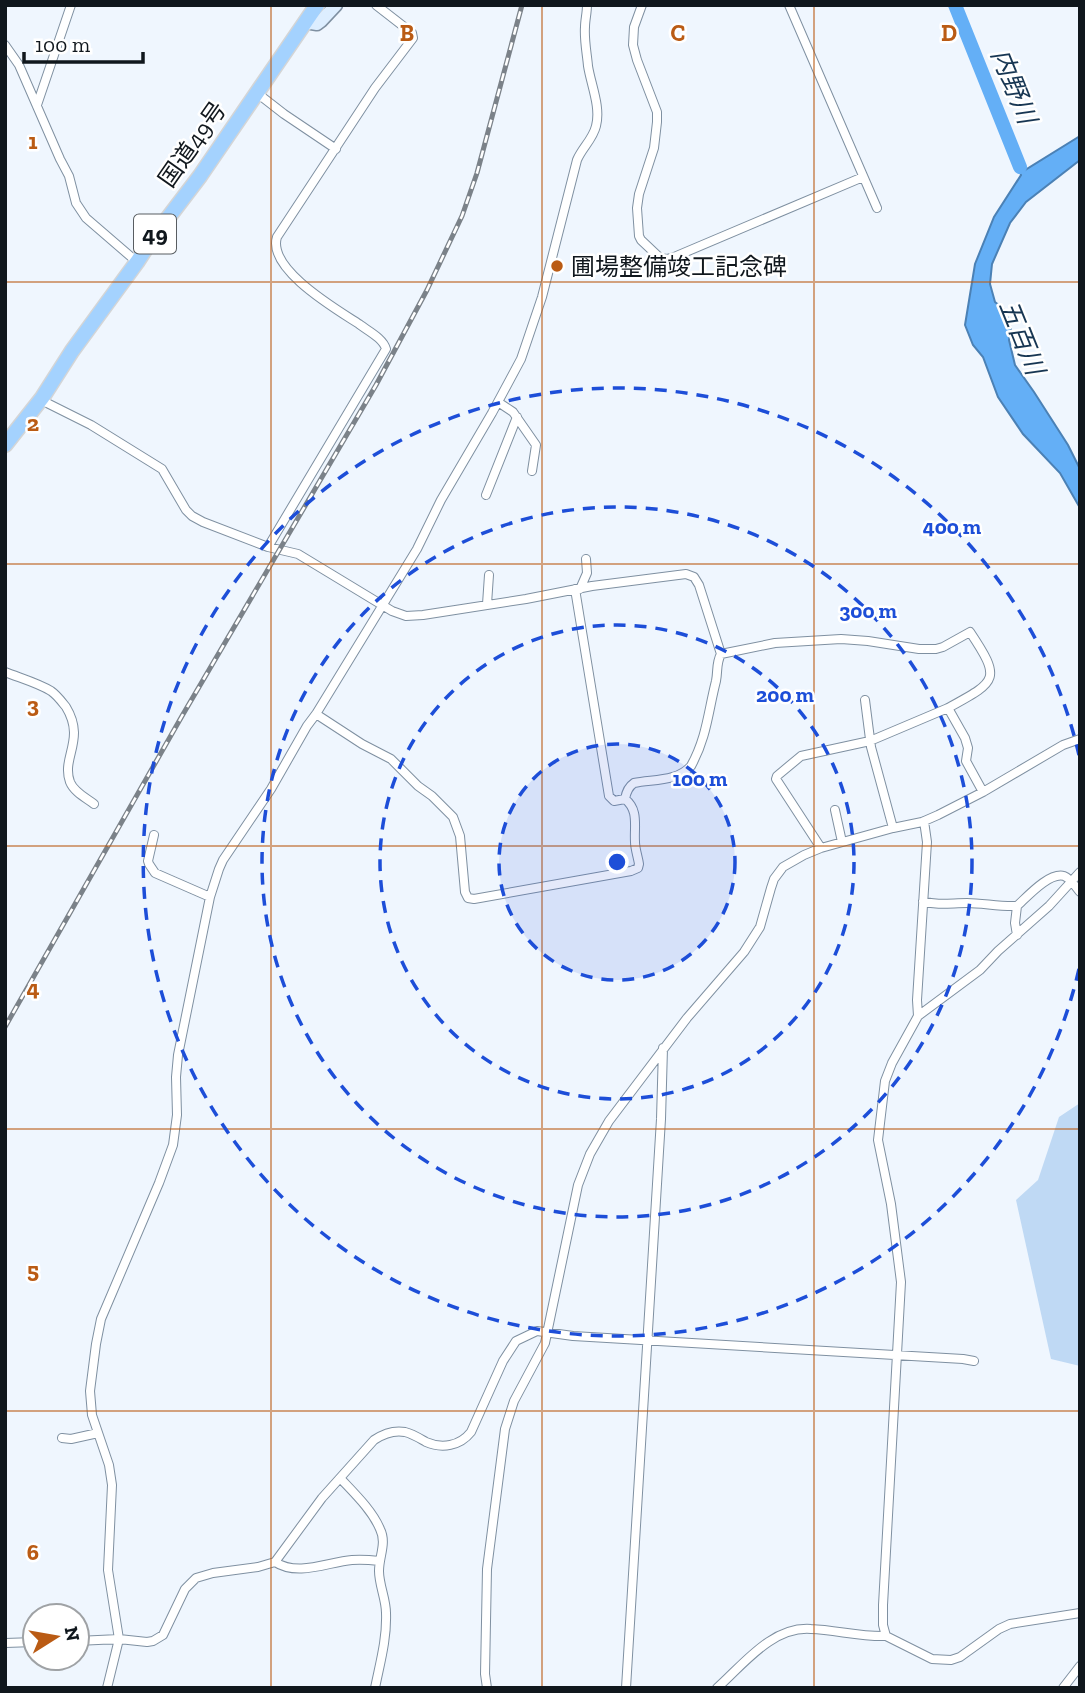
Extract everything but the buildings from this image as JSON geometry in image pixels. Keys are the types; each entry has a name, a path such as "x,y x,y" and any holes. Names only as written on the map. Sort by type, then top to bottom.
{"highway":[{"name":"国道49号","path":"5,445 42,398 96,316 200,176 317,5"}],"main road":[{"path":"305,22 319,23 336,5"}],"street":[{"path":"37,105 71,5"},
{"path":"268,548 386,349 374,334 311,291 291,273 275,246 276,237 413,37 412,33 376,5"},
{"path":"107,1688 119,1639 108,1570 112,1476 90,1404 96,1344 102,1319 173,1145 177,1115 178,1055 210,897 223,860 271,789 417,549 441,500 521,359 533,327 577,160 597,124 586,46 587,5"},
{"path":"642,5 634,27 633,46 657,113 657,122 654,148 639,194 638,226 641,240 660,258 674,257 863,177"},
{"path":"789,5 877,208"},
{"path":"5,45 19,65 69,176 79,210 137,262"},
{"path":"257,93 336,149"},
{"path":"42,398 162,469 191,516 268,548 298,554 399,614 411,616 690,574 699,585 721,654 710,700 707,728 686,772 673,777 634,783 628,789 625,799"},
{"path":"498,402 513,412 536,445 532,471"},
{"path":"486,495 517,417"},
{"path":"586,559 587,573 577,589 609,796 614,801 625,799"},
{"path":"487,604 489,575"},
{"path":"721,654 775,643 841,639 943,648 970,632 989,663 991,676 987,683 948,708 870,741 801,756 776,778 821,848"},
{"path":"5,672 51,691 64,705 74,726 75,735 69,765 70,781 82,796 94,804"},
{"path":"865,700 870,741 892,828"},
{"path":"948,708 965,738 968,748 967,761 983,792"},
{"path":"316,714 391,759 453,817 460,836 465,892 470,899 635,870 639,864 635,846 636,821 632,808 625,799"},
{"path":"487,1688 487,1569 505,1429 514,1402 542,1350 548,1332 574,1200 585,1165 609,1121 663,1048 744,952 760,927 778,873 791,862 821,848 924,821 1080,739"},
{"path":"835,810 842,842"},
{"path":"918,1016 927,842 924,821"},
{"path":"154,835 148,860 155,873 210,897"},
{"path":"886,1636 883,1605 901,1271 879,1145 878,1133 885,1081 918,1016 980,970 1049,906 1080,872"},
{"path":"923,901 943,905 965,903 1017,906 1051,877 1063,876 1080,892"},
{"path":"1017,906 1017,934"},
{"path":"626,1688 661,1119 663,1048"},
{"path":"91,1640 153,1641 163,1635 185,1589 196,1578 275,1562 322,1498 374,1440 387,1433 409,1433 442,1446 456,1444 465,1439 471,1432 513,1344 537,1331 573,1336 974,1361"},
{"path":"62,1438 71,1439 98,1433"},
{"path":"340,1478 380,1527 383,1541 379,1570 385,1602 386,1630 375,1688"},
{"path":"275,1562 284,1566 310,1569 348,1560 380,1561"},
{"path":"717,1688 752,1655 773,1639 792,1630 811,1629 886,1636 932,1659 951,1660 960,1657 1010,1624 1080,1613"},
{"path":"1063,1688 1080,1666"}],"shaded area":[{"path":"1080,1103 1080,1366 1051,1359 1016,1200 1038,1180 1059,1117"}],"water":[{"path":"1080,136 1080,160 1026,202 1010,223 992,264 990,284 995,302 1005,310 1011,328 1009,340 1015,365 1068,445 1080,469 1080,508 1060,473 1023,434 998,397 983,357 973,345 965,325 975,264 994,217 1021,175 1012,150 1025,170"}],"waterway":[{"name":"内野川","path":"955,5 1020,167"}],"railway":[{"path":"5,1027 182,716 376,385 427,290 462,216 477,173 522,5"}],"place":[{"name":"圃場整備竣工記念碑","path":"557,266"}],"water label":[{"name":"五百川","path":"1022,337"}]}
